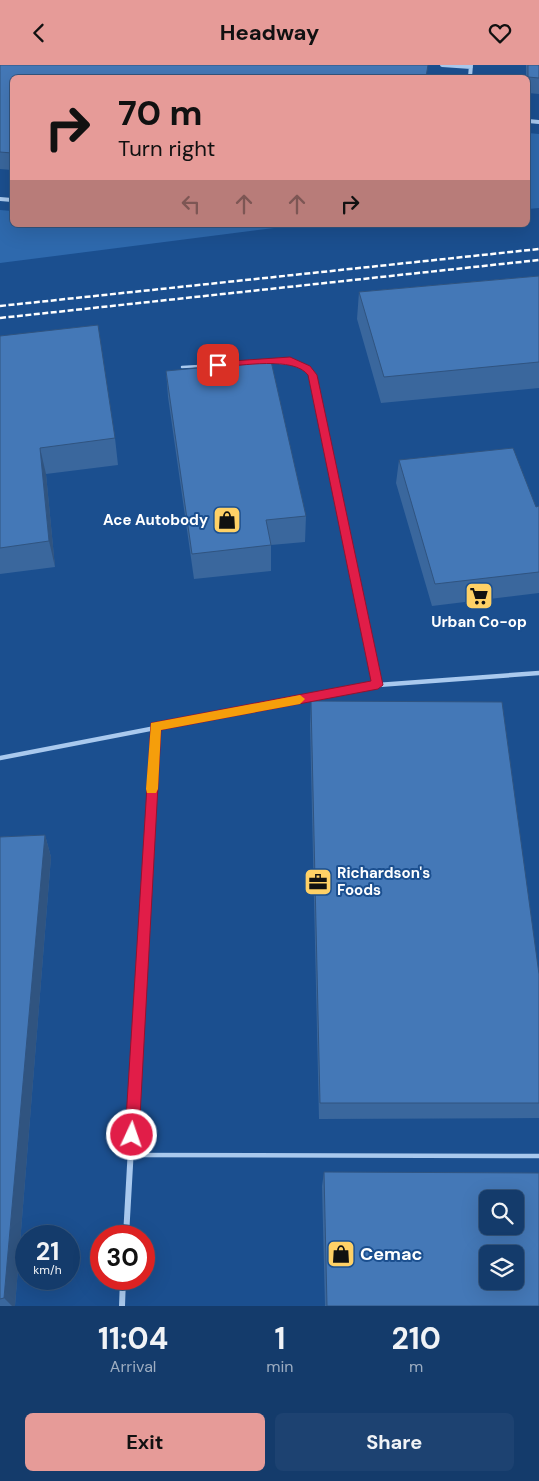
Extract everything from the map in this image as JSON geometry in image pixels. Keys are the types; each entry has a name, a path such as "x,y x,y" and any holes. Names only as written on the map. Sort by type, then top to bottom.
{"street":[{"path":"442,65 471,66"},
{"path":"0,758 155,726 378,685 539,673"},
{"path":"127,1225 155,726"},
{"path":"122,1306 123,1290"}],"lane":[{"path":"182,367 290,360 307,368 312,375 378,685"},
{"path":"131,1155 539,1156"}],"shaded area":[{"path":"530,133 539,134 539,208 530,209"},
{"path":"0,210 10,211 10,227 282,227 0,263"}],"building":[{"path":"0,65 428,65 426,75 10,75 10,153 0,152"},
{"path":"528,65 539,65 539,78 530,77 528,75"},
{"path":"539,276 539,362 384,377 359,292"},
{"path":"98,325 115,438 40,448 49,541 0,548 0,336"},
{"path":"271,361 306,516 266,520 271,545 192,554 166,371"},
{"path":"513,448 536,507 539,506 539,572 435,584 399,460"},
{"path":"311,701 502,702 539,974 539,1103 320,1103"},
{"path":"45,835 4,1298 0,1299 0,837"},
{"path":"324,1172 539,1173 539,1306 327,1306"}],"railway":[{"path":"0,306 539,249"},
{"path":"0,318 539,260"}],"slow traffic":[{"path":"152,789 155,726 300,699"}],"place":[{"name":"Ace Autobody","path":"227,520"},
{"name":"Urban Co-op","path":"479,596"},
{"name":"Richardson's Foods","path":"318,882"},
{"name":"Cemac","path":"341,1254"}],"route":[{"path":"132,1135 155,726 378,685 312,375 307,368 290,360 218,365"}]}
